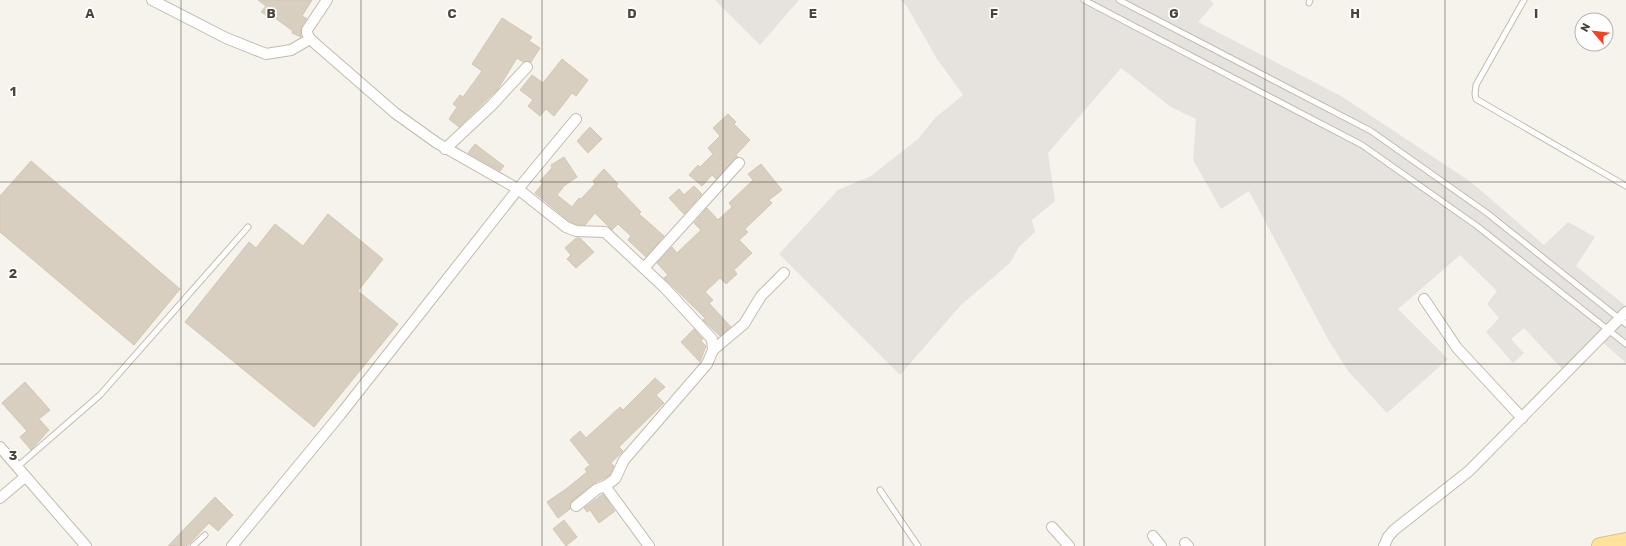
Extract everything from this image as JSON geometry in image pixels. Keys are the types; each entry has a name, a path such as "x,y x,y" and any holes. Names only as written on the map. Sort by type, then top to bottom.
{"main road":[{"path":"1600,546 1626,541"}],"street":[{"path":"152,0 226,38 266,54 291,50 310,39"},
{"path":"327,0 308,30 307,33 310,39 395,113 445,148 518,189 566,227 576,230 605,232 644,268 706,333 712,340 713,350"},
{"path":"445,148 492,105 527,67"},
{"path":"232,546 340,415 518,189 576,119"},
{"path":"644,268 739,163"},
{"path":"576,506 596,489 605,486 615,479 624,460 707,364 713,350 744,324 761,296 784,272"},
{"path":"1424,299 1457,348 1522,418"},
{"path":"1384,546 1388,537 1394,530 1457,482 1608,331 1624,318"},
{"path":"0,446 25,477 86,546"},
{"path":"0,498 25,477"},
{"path":"605,486 649,546"},
{"path":"1052,527 1069,546"},
{"path":"1152,536 1161,546"}],"lane":[{"path":"1084,0 1362,145 1477,226 1626,344"},
{"path":"1119,0 1371,131 1487,213 1624,318"},
{"path":"1524,0 1476,85 1476,98 1626,186"},
{"path":"17,467 100,395 248,227"},
{"path":"880,490 918,546"},
{"path":"193,546 205,535"}],"shaded area":[{"path":"715,0 799,0 760,45"},
{"path":"900,0 1210,0 1214,4 1198,22 1341,96 1471,182 1544,245 1568,222 1595,237 1576,266 1626,306 1626,363 1597,337 1563,370 1524,328 1511,339 1524,353 1513,363 1486,332 1499,318 1487,304 1497,291 1460,255 1398,309 1448,359 1387,413 1348,371 1329,341 1249,191 1221,209 1193,160 1196,119 1171,107 1121,68 1048,153 1055,201 1032,220 1035,232 1019,247 1010,263 961,305 900,375 779,254 838,190 871,176 918,139 935,118 963,95 937,59 906,5"}],"building":[{"path":"258,0 312,0 302,16 307,19 301,27 301,37 292,33 293,31 275,18 274,20 261,12 266,6"},
{"path":"502,18 532,37 529,41 540,48 531,62 523,62 517,58 498,89 459,127 449,119 457,107 453,104 460,95 463,97 482,71 472,64"},
{"path":"562,59 588,80 576,96 572,93 554,116 546,109 540,116 528,106 533,100 520,90 532,75 543,83"},
{"path":"728,114 736,122 734,124 750,140 736,155 738,157 716,179 712,175 702,186 689,175 698,165 700,167 713,154 708,148 720,136 713,128"},
{"path":"590,127 602,139 588,153 577,141"},
{"path":"475,144 504,166 500,171 468,153"},
{"path":"564,157 577,177 564,186 557,195 572,207 579,198 581,199 595,184 593,181 604,169 618,184 616,186 641,212 639,214 664,236 646,257 628,240 631,236 618,224 612,230 595,213 585,225 577,225 569,221 535,193 543,183 540,181 552,168 551,165"},
{"path":"31,161 180,289 134,345 0,232 0,196"},
{"path":"761,164 782,190 769,200 772,203 745,229 748,232 739,240 752,253 734,270 737,274 726,284 720,278 705,292 713,300 709,303 731,327 720,336 703,320 705,318 664,278 668,275 657,263 672,247 677,253 701,230 694,223 707,208 718,220 732,207 729,203 753,180 748,174"},
{"path":"694,186 702,194 684,214 669,198 679,189 684,195"},
{"path":"328,214 383,259 358,291 398,324 314,427 185,322 249,242 256,248 275,224 303,246"},
{"path":"576,238 580,238 594,252 576,268 567,259 571,255 565,248"},
{"path":"694,329 703,339 701,341 706,346 700,362 681,342"},
{"path":"655,378 665,387 656,395 664,403 619,447 623,451 611,463 614,466 610,475 593,484 572,501 570,509 558,518 547,502 587,472 585,469 590,465 570,440 580,431 586,438 620,407 623,410"},
{"path":"25,382 50,410 39,419 49,430 31,450 20,437 27,431 2,403"},
{"path":"603,494 615,511 599,523 590,510 587,512 584,508"},
{"path":"215,497 233,515 218,531 209,523 187,546 168,546"},
{"path":"564,520 577,537 566,546 553,529"}]}
